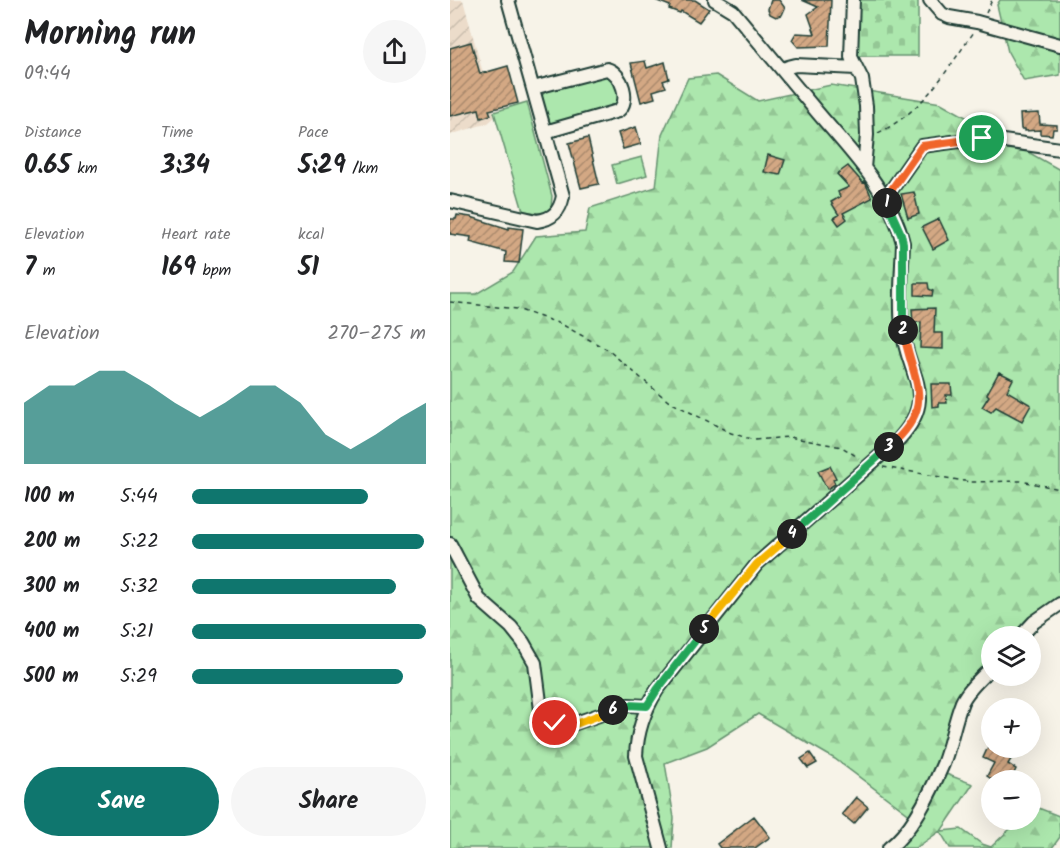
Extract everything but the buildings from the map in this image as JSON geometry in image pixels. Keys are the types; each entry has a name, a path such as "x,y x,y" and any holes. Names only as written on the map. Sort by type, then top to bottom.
{"street":[{"path":"450,201 537,221 546,220 558,211 563,196 508,0"},
{"path":"660,848 636,756 640,725 647,706 657,690 757,564 911,425 920,399 902,327 903,243 885,199 864,168 733,11 716,0"},
{"path":"853,0 851,57 862,79 866,106 867,135 864,168"},
{"path":"930,0 942,14 1060,45"},
{"path":"783,71 796,65 856,68"},
{"path":"533,88 607,69 614,70 618,76 625,100 623,107 618,111 545,132"},
{"path":"885,199 922,146 982,138 1060,149"},
{"path":"450,544 479,599 511,627 535,663 541,710 547,717 555,723 570,726 628,705 647,706"},
{"path":"1030,626 1060,604"},
{"path":"889,848 906,833 915,819 943,764 962,701 981,678"}],"path":[{"path":"867,135 877,134 894,126 912,113 942,77 980,23 992,0"},
{"path":"450,302 517,309 561,324 608,350 668,401 731,433 754,440 789,437 842,447 861,460 888,469 970,482 1021,481 1060,489"}],"shaded area":[{"path":"450,0 463,0 495,117 488,123 450,135"}],"green space":[{"path":"856,0 918,0 918,56 856,56"},
{"path":"1000,0 1060,0 1060,75 1024,81 1008,52 997,5"},
{"path":"606,73 612,74 621,99 617,107 554,125 549,124 540,98 545,92"},
{"path":"716,75 758,101 831,85 941,103 1060,170 1060,610 1040,626 981,626 981,679 962,701 915,819 835,759 758,714 707,747 665,763 674,818 672,848 450,848 450,294 476,294 513,272 536,236 585,232 590,208 656,187 662,135 688,78"},
{"path":"527,102 552,196 551,208 548,212 523,211 494,112"},
{"path":"642,157 647,175 617,184 612,165"},
{"path":"946,774 973,784 941,831 961,829 982,844 991,847 1009,830 1041,830 1041,809 1059,816 1060,837 1052,848 950,848 940,831 916,848 900,848 928,808"}],"route":[{"path":"555,723 570,726 628,705 647,706 657,690 757,564 899,439 911,425 920,399 902,327 903,243 885,199 922,146 982,138"}]}
